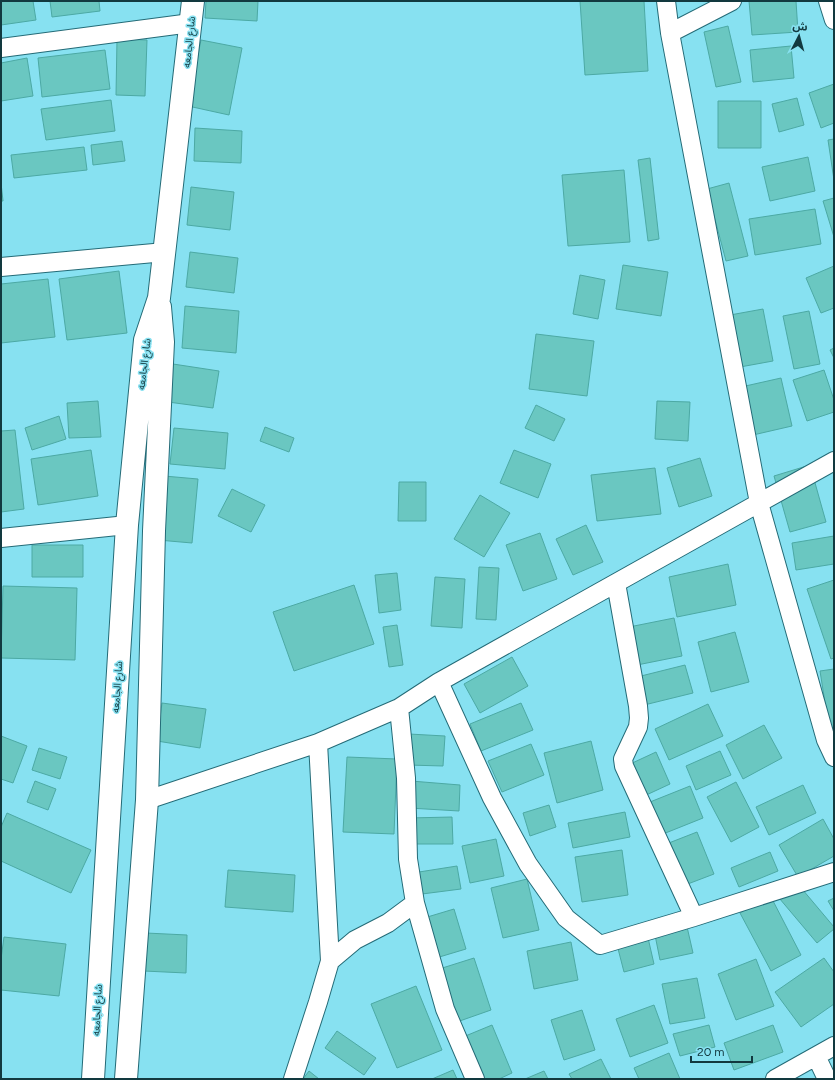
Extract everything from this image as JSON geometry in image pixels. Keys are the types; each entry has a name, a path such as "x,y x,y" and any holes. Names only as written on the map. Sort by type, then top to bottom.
{"street":[{"name":"شارع الجامعه","path":"93,1079 127,526 145,340 159,298 193,1"},
{"path":"666,1 670,33 759,503 826,740 834,757"},
{"path":"670,33 732,1"},
{"path":"828,1 834,20"},
{"path":"1,48 191,23"},
{"path":"1,267 165,252"},
{"name":"شارع الجامعه","path":"126,1079 147,800 154,531 163,342 159,298"},
{"path":"147,800 318,743 399,708 439,682 834,461"},
{"path":"1,538 127,526"},
{"path":"616,583 639,718 638,727 623,759 624,766 694,917"},
{"path":"439,682 492,798 528,864 566,918 600,944 694,917 834,872"},
{"path":"399,708 406,778 408,860 415,903 445,1008 475,1079"},
{"path":"293,1079 330,961 318,743"},
{"path":"330,961 355,940 388,923 415,903"},
{"path":"775,1079 834,1046"},
{"path":"816,1056 827,1079"}],"building":[{"path":"1,1 33,1 36,20 1,25"},
{"path":"50,1 99,1 100,11 52,17"},
{"path":"206,1 258,1 257,21 205,18"},
{"path":"580,1 644,1 648,71 585,75"},
{"path":"749,1 796,1 798,32 752,35"},
{"path":"728,26 741,82 716,87 704,32"},
{"path":"117,39 147,40 145,96 116,95"},
{"path":"201,40 242,48 229,115 188,106"},
{"path":"791,46 794,78 753,82 750,50"},
{"path":"105,50 110,89 42,97 38,58"},
{"path":"27,58 33,96 1,101 1,63"},
{"path":"834,84 834,123 821,128 809,93"},
{"path":"797,98 804,125 779,132 772,104"},
{"path":"111,100 115,131 46,140 41,109"},
{"path":"718,101 761,101 761,148 718,148"},
{"path":"195,128 242,131 241,163 194,161"},
{"path":"834,139 834,180 828,140"},
{"path":"122,141 125,161 93,165 91,145"},
{"path":"84,147 87,170 14,178 11,155"},
{"path":"808,157 815,191 770,201 762,167"},
{"path":"650,158 659,239 648,241 638,160"},
{"path":"624,170 630,242 568,246 562,175"},
{"path":"1,183 3,201 1,201"},
{"path":"729,183 748,256 726,261 707,189"},
{"path":"191,187 234,192 230,230 187,225"},
{"path":"834,198 834,237 823,201"},
{"path":"815,209 821,244 755,255 749,219"},
{"path":"190,252 238,258 234,293 186,287"},
{"path":"623,265 668,272 661,316 616,309"},
{"path":"834,266 834,308 821,313 806,278"},
{"path":"119,271 127,333 67,340 59,279"},
{"path":"580,275 605,280 598,319 573,314"},
{"path":"48,279 55,337 1,343 1,284"},
{"path":"185,306 239,311 236,353 182,348"},
{"path":"763,309 773,361 740,367 730,315"},
{"path":"809,311 820,364 794,369 783,316"},
{"path":"536,334 594,341 587,396 529,389"},
{"path":"834,348 834,358 830,350"},
{"path":"173,364 219,371 213,408 168,402"},
{"path":"824,370 834,400 834,412 807,421 793,380"},
{"path":"781,378 792,426 753,435 741,387"},
{"path":"98,401 101,437 69,438 67,403"},
{"path":"657,401 690,402 688,441 655,439"},
{"path":"536,405 565,419 554,441 525,428"},
{"path":"59,416 66,439 32,450 25,428"},
{"path":"265,427 294,438 289,452 260,441"},
{"path":"174,428 228,433 225,469 170,464"},
{"path":"15,430 24,509 1,512 1,431"},
{"path":"91,450 98,496 38,505 31,459"},
{"path":"514,450 551,464 538,498 500,483"},
{"path":"700,458 712,496 679,507 667,468"},
{"path":"810,465 826,522 790,532 774,476"},
{"path":"655,468 661,514 597,521 591,475"},
{"path":"164,476 198,479 192,543 158,540"},
{"path":"399,482 426,482 426,521 398,521"},
{"path":"232,489 265,505 251,532 218,516"},
{"path":"480,495 510,513 484,557 454,539"},
{"path":"586,525 603,562 573,575 556,539"},
{"path":"540,533 557,579 523,591 506,545"},
{"path":"834,536 834,564 796,570 792,543"},
{"path":"32,545 83,545 83,577 32,577"},
{"path":"728,564 736,605 677,617 669,577"},
{"path":"479,567 499,568 496,620 476,619"},
{"path":"397,573 401,610 379,613 375,575"},
{"path":"435,577 465,579 462,628 431,626"},
{"path":"834,580 834,658 831,659 807,589"},
{"path":"354,585 374,644 294,671 273,612"},
{"path":"3,586 77,588 75,660 1,658"},
{"path":"674,618 682,656 627,667 619,629"},
{"path":"397,625 403,665 389,667 383,627"},
{"path":"735,632 749,682 711,692 698,642"},
{"path":"512,657 528,686 480,713 464,684"},
{"path":"685,665 693,693 636,707 629,679"},
{"path":"834,669 834,728 829,728 820,671"},
{"path":"162,703 206,709 200,748 157,741"},
{"path":"521,703 533,730 481,751 470,724"},
{"path":"708,704 723,736 669,760 655,729"},
{"path":"764,725 782,758 743,779 726,745"},
{"path":"409,734 445,736 443,766 408,765"},
{"path":"1,736 27,746 13,783 1,779"},
{"path":"591,741 603,790 557,803 544,753"},
{"path":"531,744 544,775 502,792 488,761"},
{"path":"39,748 67,757 60,779 32,770"},
{"path":"720,751 731,775 696,790 686,766"},
{"path":"656,752 670,784 642,797 628,765"},
{"path":"347,757 397,759 394,834 343,832"},
{"path":"35,781 56,789 48,810 27,802"},
{"path":"411,781 460,785 459,811 409,808"},
{"path":"736,782 759,827 731,842 707,797"},
{"path":"803,785 816,813 769,835 756,807"},
{"path":"690,786 703,818 658,836 645,804"},
{"path":"549,805 556,827 530,836 523,813"},
{"path":"625,812 630,837 573,848 568,823"},
{"path":"7,813 91,850 71,893 1,861 1,827"},
{"path":"452,817 453,844 409,844 408,818"},
{"path":"823,819 834,839 834,856 798,877 779,845"},
{"path":"697,832 714,874 672,890 656,848"},
{"path":"496,839 504,876 470,883 462,846"},
{"path":"622,850 628,895 582,902 575,857"},
{"path":"770,852 778,871 739,887 731,868"},
{"path":"457,866 461,889 422,894 419,872"},
{"path":"228,870 295,875 293,912 225,907"},
{"path":"792,877 834,927 834,929 817,943 774,892"},
{"path":"527,879 539,930 503,938 491,888"},
{"path":"771,897 801,955 771,971 740,913"},
{"path":"834,898 834,911 828,901"},
{"path":"454,909 466,949 436,958 424,918"},
{"path":"685,918 693,953 660,960 653,925"},
{"path":"646,929 654,964 624,972 615,937"},
{"path":"146,933 187,935 186,973 144,971"},
{"path":"4,937 66,944 59,996 1,990 1,959"},
{"path":"571,942 578,980 534,989 527,951"},
{"path":"474,958 491,1010 454,1023 436,970"},
{"path":"824,958 834,972 834,1004 801,1027 775,992"},
{"path":"756,959 774,1006 736,1020 718,974"},
{"path":"697,978 705,1018 670,1024 662,984"},
{"path":"416,986 442,1050 397,1068 371,1004"},
{"path":"654,1005 668,1043 630,1057 616,1019"},
{"path":"582,1010 595,1050 564,1060 551,1020"},
{"path":"492,1025 512,1073 499,1079 481,1079 463,1037"},
{"path":"709,1025 715,1047 680,1056 673,1034"},
{"path":"773,1025 783,1052 734,1070 724,1043"},
{"path":"337,1031 376,1058 364,1075 325,1048"},
{"path":"669,1053 680,1079 639,1079 634,1068"},
{"path":"601,1059 611,1079 572,1079 569,1074"},
{"path":"453,1070 457,1079 432,1079"},
{"path":"309,1071 319,1079 303,1079"},
{"path":"544,1071 548,1079 525,1079"}]}
